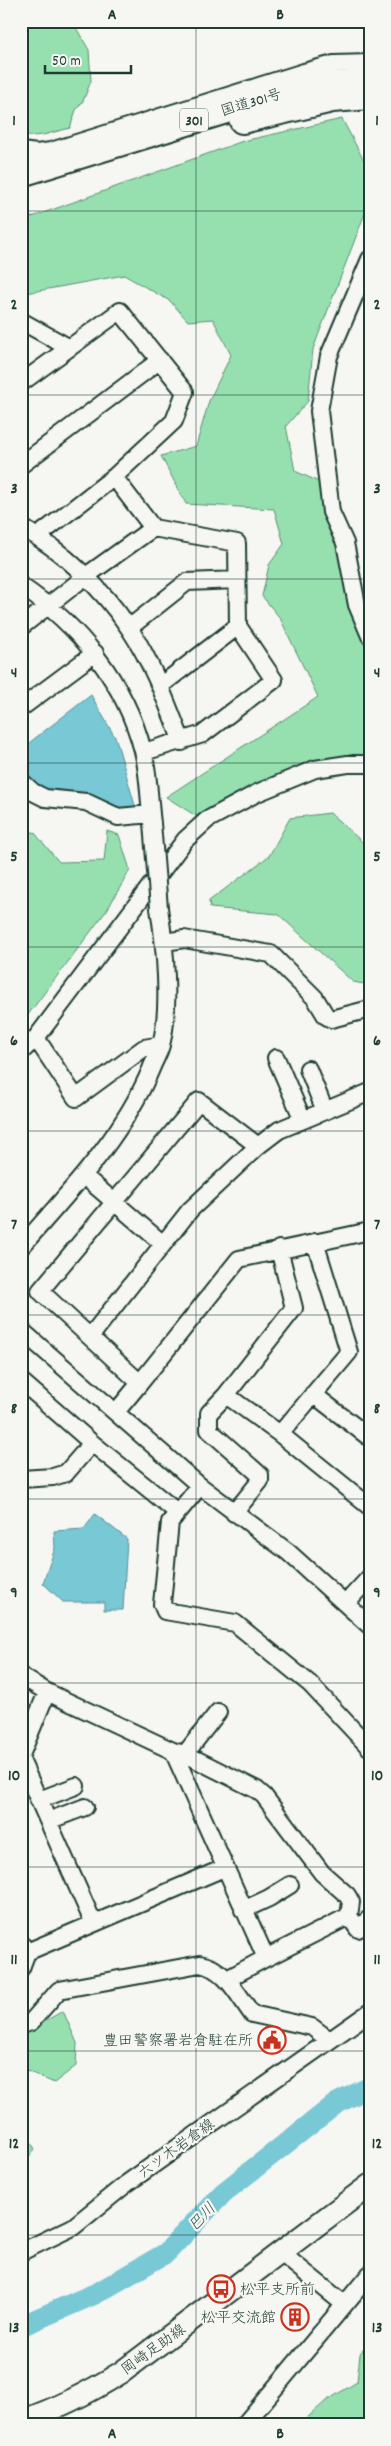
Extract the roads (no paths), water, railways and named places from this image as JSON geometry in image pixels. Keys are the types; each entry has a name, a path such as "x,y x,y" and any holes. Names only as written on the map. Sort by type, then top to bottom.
{"highway":[{"name":"国道301号","path":"22,171 307,78 370,82"},
{"name":"国道301号","path":"22,171 268,113 332,100 370,97"}],"main road":[{"name":"岡崎足助線","path":"21,2421 45,2413 72,2400 122,2372 370,2185"}],"street":[{"path":"307,78 334,64 370,63"},
{"path":"370,259 329,356 319,411 331,512 345,543 357,605 370,636"},
{"path":"21,383 120,311 185,392 174,421 114,477 38,536"},
{"path":"21,321 68,347"},
{"path":"21,465 160,360"},
{"path":"114,477 153,528 237,543 238,626 274,680 203,734 182,742 144,752"},
{"path":"21,527 38,536 86,576 129,628 160,686 182,742"},
{"path":"21,628 86,576 153,528"},
{"path":"129,628 187,582 237,580"},
{"path":"21,586 49,605 95,653 116,684 134,723 144,752 164,942 166,1000 161,1044 144,1086 128,1116 84,1176 21,1247"},
{"path":"160,686 238,626"},
{"path":"21,708 95,653"},
{"path":"21,1052 36,1038 184,840 206,820 257,793 315,769 348,764 370,764"},
{"path":"22,784 45,798 86,802 118,817 151,819"},
{"path":"164,942 184,939 271,954 315,998 326,1016 331,1020 370,1009"},
{"path":"36,1038 76,1098 144,1048 161,1044"},
{"path":"276,1058 303,1120"},
{"path":"308,1069 325,1110"},
{"path":"90,1337 190,1210 258,1146 279,1130 370,1092"},
{"path":"140,1383 40,1291 199,1101 258,1146"},
{"path":"84,1176 163,1244"},
{"path":"116,1412 239,1259 279,1249 369,1232"},
{"path":"280,1434 349,1352 315,1242"},
{"path":"234,1513 260,1481 260,1476 209,1430 209,1413 227,1394 294,1308 279,1249"},
{"path":"21,1330 200,1486 288,1552 370,1626"},
{"path":"21,1382 177,1512"},
{"path":"227,1394 370,1507"},
{"path":"313,1394 370,1438"},
{"path":"21,1479 53,1477 66,1473 92,1443"},
{"path":"200,1486 170,1522 162,1604 165,1611 236,1624 310,1684 370,1748"},
{"path":"346,1603 370,1577"},
{"path":"21,1676 47,1692 257,1790 264,1796 322,1874 347,1895 351,1902 349,1916 358,1928 370,1918"},
{"path":"21,1755 47,1692"},
{"path":"179,1753 218,1712"},
{"path":"179,1753 224,1868 266,1958"},
{"path":"21,1760 93,1922"},
{"path":"39,1800 76,1786"},
{"path":"48,1821 86,1808"},
{"path":"21,1968 24,1947 93,1922 224,1868"},
{"path":"243,1910 290,1885"},
{"path":"227,1979 349,1916"},
{"path":"21,2025 31,2022 59,1990 200,1964 216,1970 227,1979 252,2014 312,2027 328,2040"},
{"name":"六ツ木岩倉線","path":"21,2252 74,2226 134,2178 370,2012"},
{"path":"281,2253 344,2304"},
{"path":"244,2425 370,2274"}],"water":[{"path":"91,695 116,739 136,809 121,810 91,794 44,792 21,768 21,749"},
{"path":"95,1514 127,1539 123,1610 104,1610 104,1602 63,1602 43,1583 55,1548 54,1531 84,1529"}],"waterway":[{"name":"巴川","path":"21,2326 97,2293 166,2253 223,2193 337,2103 370,2087"}],"place":[{"name":"豊田警察署岩倉駐在所","path":"272,2040"},
{"name":"松平支所前","path":"221,2289"},
{"name":"松平交流館","path":"295,2317"}]}
